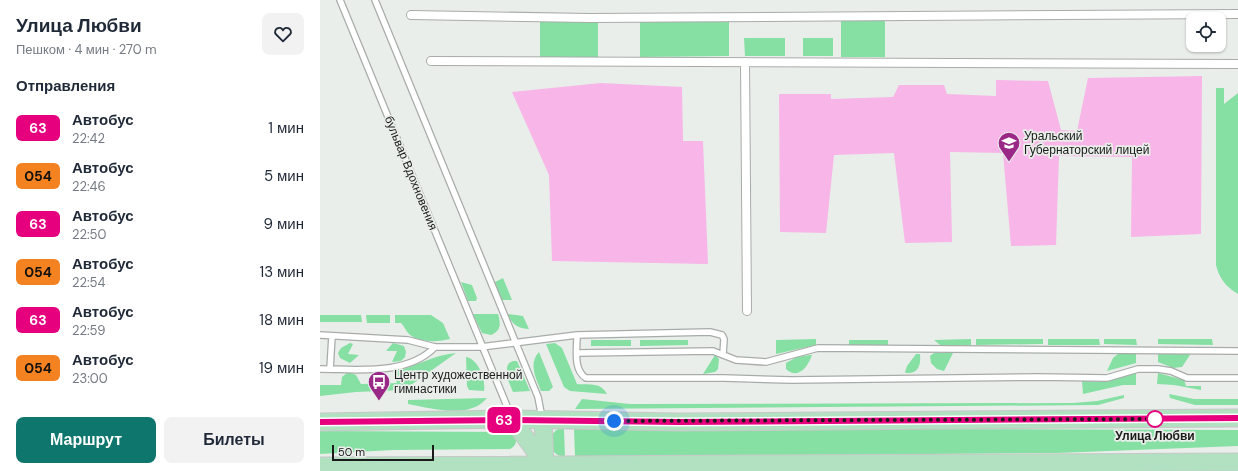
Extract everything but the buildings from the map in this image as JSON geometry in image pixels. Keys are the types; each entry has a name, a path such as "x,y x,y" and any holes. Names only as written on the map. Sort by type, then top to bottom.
{"main road":[{"path":"320,422 543,420 678,422 1238,418"},
{"path":"512,420 545,465"},
{"path":"543,420 545,465"},
{"path":"320,466 1238,462"}],"street":[{"path":"411,15 590,18 1238,14"},
{"path":"431,62 1238,64"},
{"path":"745,62 747,311"}],"lane":[{"name":"бульвар Вдохновения","path":"340,0 512,420"},
{"path":"375,0 538,397 543,420"},
{"path":"320,335 408,340 435,347 481,347 577,335 710,332 722,335 724,339 724,356"},
{"path":"577,335 577,366 581,375 586,378 724,378 768,380 1038,377 1107,378 1138,369 1158,368 1171,371 1187,378 1238,378"},
{"path":"330,369 332,336"},
{"path":"320,369 389,368 401,366 426,355 435,347"},
{"path":"577,353 693,351 713,352 736,360 766,362 818,348 1238,351"}],"green space":[{"path":"729,20 729,56 640,57 640,21"},
{"path":"841,21 885,21 885,57 841,57"},
{"path":"540,22 598,22 598,57 540,57"},
{"path":"744,38 785,38 785,56 745,56"},
{"path":"803,38 833,38 833,56 803,56"},
{"path":"1216,88 1224,88 1224,104 1238,93 1238,294 1224,282 1216,265"},
{"path":"503,278 512,300 502,300 495,282"},
{"path":"461,282 472,285 477,298 476,301 468,301"},
{"path":"473,314 498,314 500,324 497,331 491,335 482,333"},
{"path":"508,314 523,316 529,329 516,325 511,321"},
{"path":"320,315 361,315 362,322 320,322"},
{"path":"366,315 390,315 390,323 367,323"},
{"path":"395,315 431,315 443,323 450,339 435,341 413,337 401,323 395,323"},
{"path":"816,339 816,345 776,354 776,340"},
{"path":"971,339 971,345 940,345 934,340"},
{"path":"976,339 1043,339 1043,344 976,345"},
{"path":"1048,339 1099,339 1100,345 1048,345"},
{"path":"1104,339 1136,339 1137,345 1104,344"},
{"path":"1158,339 1212,339 1213,345 1158,344"},
{"path":"591,340 631,340 631,346 591,346"},
{"path":"640,340 688,340 688,345 640,346"},
{"path":"849,340 888,340 888,345 849,345"},
{"path":"350,343 353,344 348,354 359,355 350,363 340,358 338,353 341,348"},
{"path":"393,343 404,346 406,352 405,357 401,361 392,362 397,351 386,351"},
{"path":"555,343 562,348 577,384 590,384 598,386 607,394 570,391 564,387 546,344"},
{"path":"539,352 553,387 549,391 541,391 535,376 533,366"},
{"path":"1187,352 1190,355 1182,367 1173,368 1158,362 1158,354"},
{"path":"456,353 404,390 356,392 320,396 320,385 341,385 342,377 348,372 356,375 361,384 397,383 393,372 440,356"},
{"path":"934,353 953,353 944,371 937,369 931,363 930,356"},
{"path":"1119,353 1136,354 1136,363 1107,371 1113,358"},
{"path":"916,354 920,354 918,368 914,372 906,373 907,366"},
{"path":"715,355 719,359 718,369 715,372 703,374"},
{"path":"812,355 808,364 802,371 795,373 786,369 786,363 797,357"},
{"path":"466,357 475,362 481,371 484,382 484,391 469,390 467,386"},
{"path":"517,361 530,391 513,392 507,378 507,367 509,363"},
{"path":"1136,373 1136,385 1123,385 1083,394 1082,381 1102,382"},
{"path":"1158,373 1184,380 1186,386 1201,386 1201,390 1174,385 1157,384"},
{"path":"1169,394 1194,399 1238,399 1238,405 1195,405 1170,398"},
{"path":"1124,395 1124,398 1098,405 575,409 582,399 630,404 1073,403 1097,401"},
{"path":"487,398 479,405 460,411 438,410 408,404 408,400"},
{"path":"574,428 1238,430 1238,446 1057,453 575,457"},
{"path":"558,429 564,429 565,457 555,453 551,446 551,437"},
{"path":"320,431 512,432 516,435 516,443 510,449 393,450 320,454"}],"bus line":[{"name":"63","path":"320,422 512,420 678,422 1238,418"}],"place":[{"name":"Уральский Губернаторский лицей","path":"1009,162"},
{"name":"Центр художественной гимнастики","path":"379,402"},
{"name":"Улица Любви","path":"1155,419"}],"route":[{"path":"614,421 678,422 1160,419 1155,419"}]}
